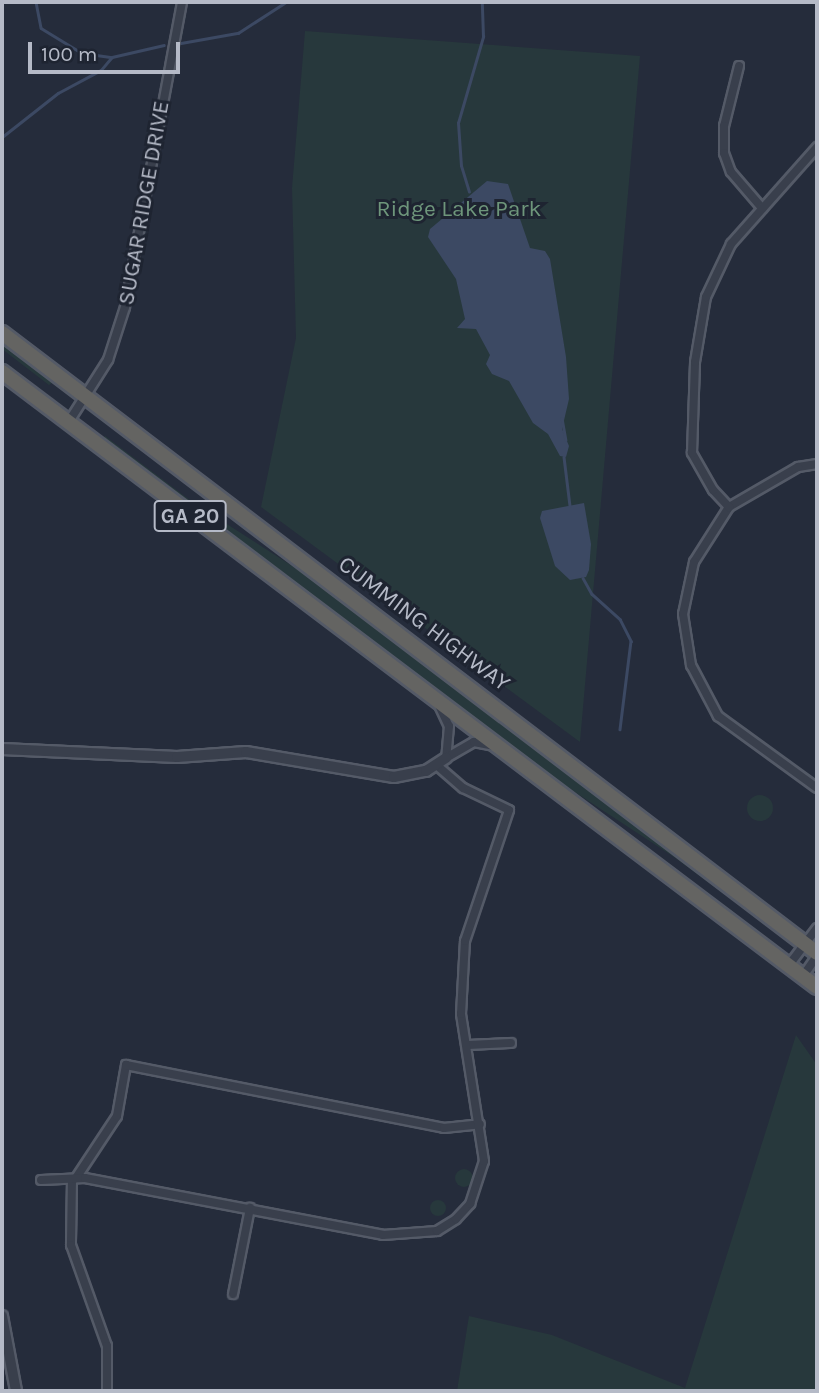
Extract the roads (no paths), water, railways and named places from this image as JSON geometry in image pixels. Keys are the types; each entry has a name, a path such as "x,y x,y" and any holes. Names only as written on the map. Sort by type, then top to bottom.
{"highway":[{"name":"CUMMING HIGHWAY","path":"2,333 805,943 817,955"},
{"name":"GA 20","path":"2,372 439,705 817,987"}],"street":[{"name":"SUGAR RIDGE DRIVE","path":"68,423 108,360 125,307 182,2"},
{"path":"739,66 724,126 724,153 730,172 762,208"},
{"path":"729,507 713,490 692,453 695,362 706,297 731,244 817,147"},
{"path":"817,464 798,467 729,507 710,530 688,575 684,614 691,664 718,716 817,788"},
{"path":"41,1180 74,1178 250,1208 383,1235 437,1231 470,1204 481,1181 480,1124 461,1014 466,941 509,810 463,789 442,761 449,726 439,705"},
{"path":"2,748 177,757 246,752 383,777 415,775 469,744 494,746"},
{"path":"789,965 817,928"},
{"path":"803,976 817,955"},
{"path":"467,1045 511,1044"},
{"path":"107,1391 107,1346 71,1245 74,1178 117,1116 126,1065 444,1128 480,1124"},
{"path":"233,1294 250,1208"},
{"path":"2,1316 16,1391"}],"water":[{"path":"487,181 508,184 530,248 545,251 550,259 566,357 569,399 562,429 569,446 566,457 560,456 548,434 533,423 509,381 492,374 486,364 490,355 476,329 457,328 465,319 456,279 428,237 430,229"},
{"path":"584,503 591,544 589,570 586,577 570,580 555,566 540,518 542,511"}],"waterway":[{"path":"36,2 41,28 82,53 112,57 164,45"},
{"path":"181,43 238,33 286,2"},
{"path":"469,192 461,166 458,123 483,37 482,2"},
{"path":"2,137 58,93 101,70 111,58"},
{"path":"562,418 566,440"},
{"path":"564,457 570,506"},
{"path":"583,578 592,594 620,619 631,641 620,729"}],"park label":[{"name":"Ridge Lake Park","path":"459,209"}]}
